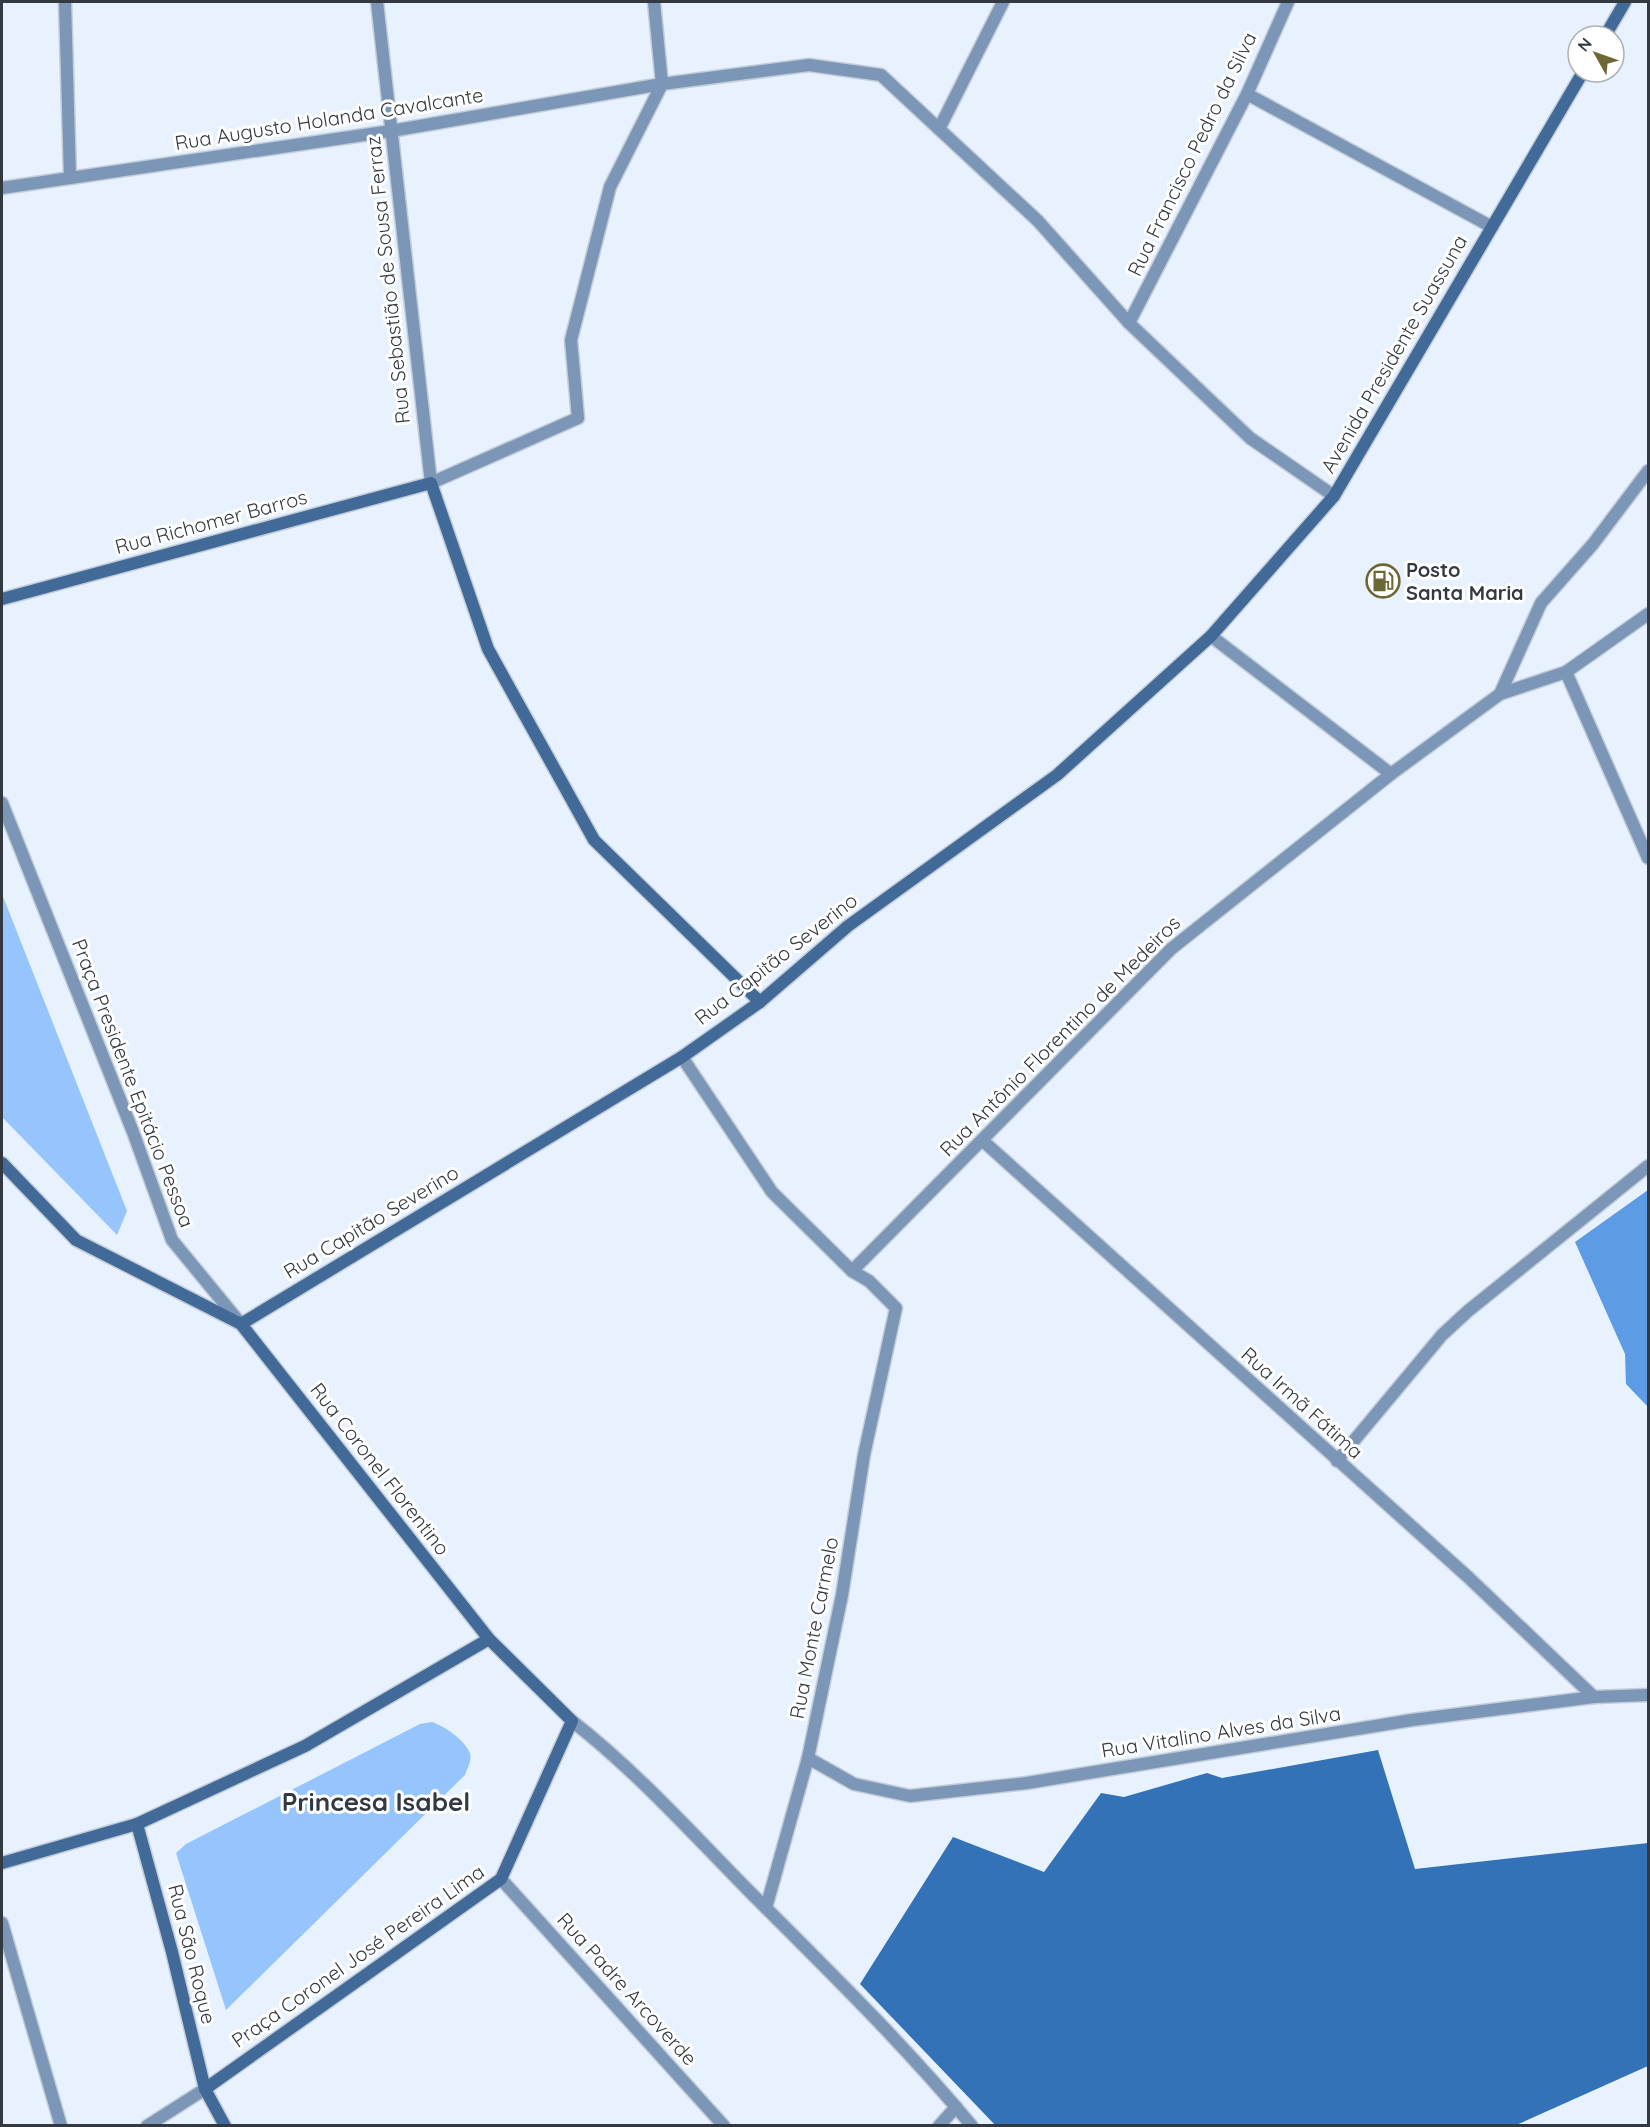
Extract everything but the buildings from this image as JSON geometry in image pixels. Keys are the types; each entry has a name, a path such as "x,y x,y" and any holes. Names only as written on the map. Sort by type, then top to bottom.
{"main road":[{"path":"1612,24 1625,2"},
{"name":"Avenida Presidente Suassuna","path":"1211,636 1334,496 1576,84"},
{"path":"431,483 488,650 594,840 760,1002"},
{"name":"Rua Richomer Barros","path":"2,599 431,483"},
{"name":"Rua Capitão Severino","path":"241,1324 682,1057 760,1002 848,926 1057,775 1211,636"},
{"path":"2,1163 76,1240 241,1324"},
{"name":"Rua Coronel Florentino","path":"241,1324 489,1639"},
{"path":"2,1863 137,1824 305,1746 489,1639 572,1721"},
{"name":"Praça Coronel José Pereira Lima","path":"205,2089 501,1879 572,1721"},
{"name":"Rua São Roque","path":"137,1824 172,1952 205,2089 225,2126"}],"street":[{"path":"65,2 70,177"},
{"name":"Rua Sebastião de Sousa Ferraz","path":"377,2 431,483"},
{"path":"431,483 578,418 571,340 610,187 662,84 654,2"},
{"path":"939,129 1003,2"},
{"name":"Rua Francisco Pedro da Silva","path":"1129,323 1247,94 1288,2"},
{"name":"Rua Augusto Holanda Cavalcante","path":"2,188 391,131 662,84 808,65 881,75 1038,221 1129,323 1250,438 1334,496"},
{"path":"1247,94 1492,227"},
{"path":"1500,694 1540,603 1593,544 1648,471"},
{"path":"1500,694 1566,672 1648,614"},
{"path":"1211,636 1391,774"},
{"path":"1566,672 1648,858"},
{"name":"Rua Antônio Florentino de Medeiros","path":"852,1271 1171,949 1391,774 1500,694"},
{"name":"Praça Presidente Epitácio Pessoa","path":"2,802 133,1132 172,1240 241,1324"},
{"path":"682,1057 772,1192 852,1271"},
{"name":"Rua Irmã Fátima","path":"982,1140 1468,1577 1594,1697"},
{"path":"1337,1461 1442,1335 1468,1311 1648,1166"},
{"name":"Rua Monte Carmelo","path":"766,1908 808,1758 842,1595 864,1455 896,1308 869,1281 852,1271"},
{"name":"Rua Vitalino Alves da Silva","path":"808,1758 854,1784 910,1796 1026,1783 1412,1720 1594,1697 1648,1695"},
{"path":"572,1721 611,1751 766,1908 972,2126"},
{"name":"Rua Padre Arcoverde","path":"501,1879 724,2126"},
{"path":"2,1923 61,2126"},
{"path":"147,2126 205,2089"},
{"path":"939,2126 956,2107"}],"shaded area":[{"path":"2,894 127,1211 117,1235 2,1117"},
{"path":"1648,1190 1648,1407 1626,1384 1625,1354 1575,1242"},
{"path":"432,1722 453,1734 469,1751 470,1760 465,1775 226,2010 176,1853 186,1844 420,1724"}],"place":[{"name":"Posto Santa Maria","path":"1383,581"}],"district":[{"name":"Princesa Isabel","path":"376,1802"}]}
